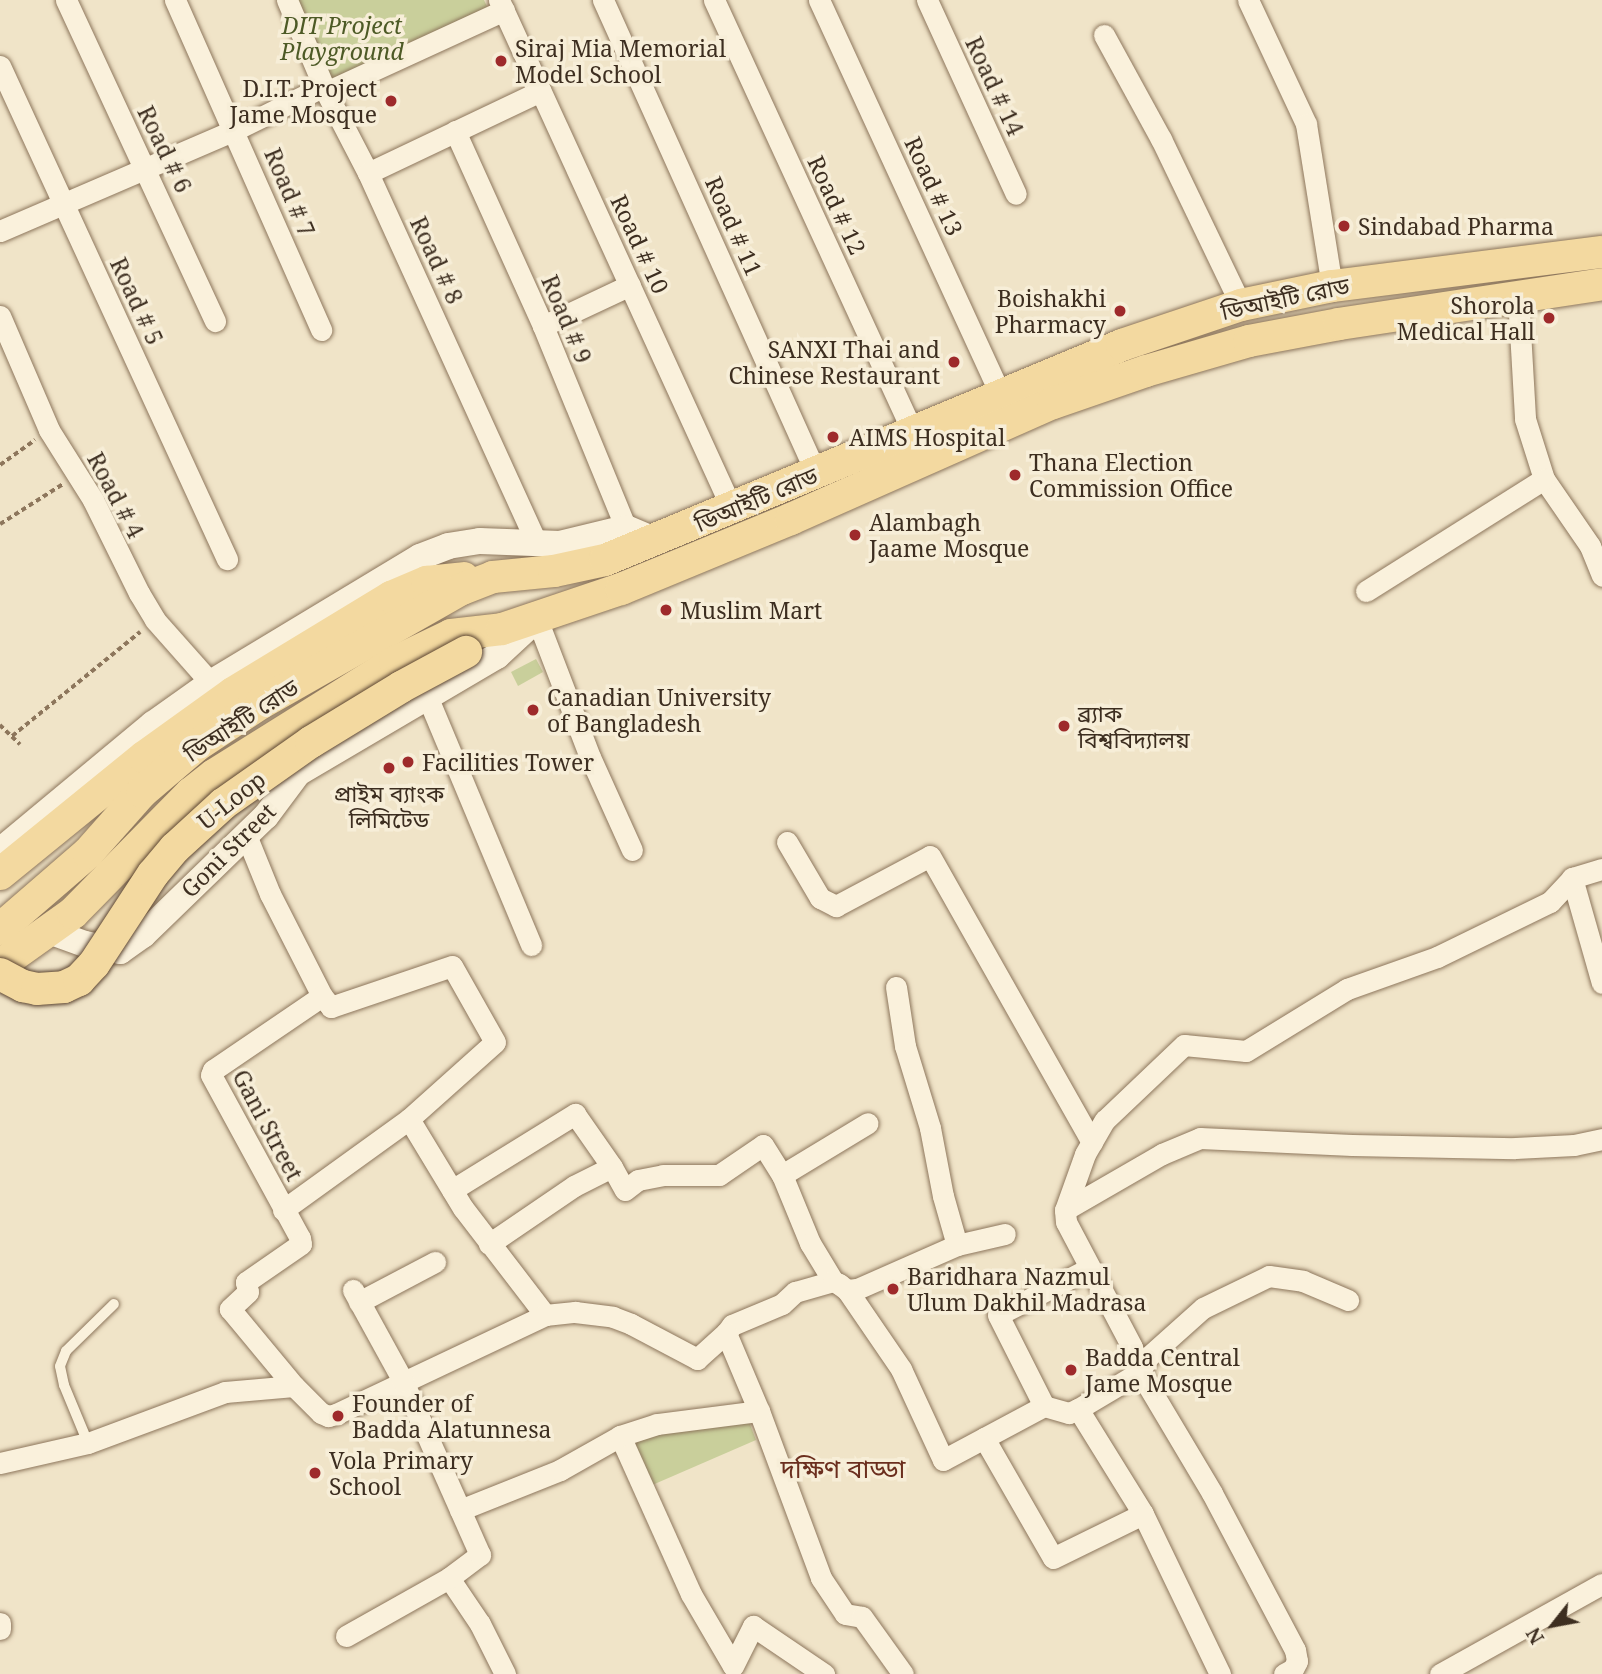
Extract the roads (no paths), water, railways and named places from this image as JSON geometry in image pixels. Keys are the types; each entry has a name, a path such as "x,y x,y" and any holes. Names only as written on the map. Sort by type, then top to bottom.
{"main road":[{"name":"ডিআইটি রোড","path":"0,929 88,853 142,792 217,730 432,603 494,578 581,566 657,541 1000,394 1135,340 1241,305 1332,286 1602,252"},
{"name":"ডিআইটি রোড","path":"0,965 73,913 191,793 236,760 427,645 460,633 502,629 537,619 706,555 1053,403 1133,375 1249,341 1518,296 1602,285"},
{"path":"0,874 144,757 233,693 365,612 416,585 442,579 494,578"},
{"name":"U-Loop","path":"0,974 23,986 51,990 79,980 94,964 153,874 190,832 223,803 311,742 502,629"}],"street":[{"name":"Road # 6","path":"66,0 215,321"},
{"name":"Road # 7","path":"175,0 235,130 321,330"},
{"name":"Road # 8","path":"287,0 325,89 368,173 537,543"},
{"name":"Road # 11","path":"603,0 816,473"},
{"name":"Road # 12","path":"714,0 913,432"},
{"name":"Road # 13","path":"820,0 1000,394"},
{"name":"Road # 14","path":"927,0 1016,194"},
{"path":"1248,0 1306,124 1332,286"},
{"path":"0,231 235,130 507,5"},
{"name":"Road # 10","path":"507,5 541,92 732,509"},
{"path":"1104,35 1161,139 1241,305"},
{"name":"Road # 5","path":"0,66 227,559"},
{"path":"368,173 541,92"},
{"name":"Road # 9","path":"455,131 543,326 626,528"},
{"path":"543,326 629,285"},
{"path":"1518,296 1525,419 1544,479 1590,546 1602,576"},
{"name":"Road # 4","path":"0,316 49,430 76,473 155,620 211,683"},
{"path":"1366,591 1544,479"},
{"path":"0,851 134,738 211,683 420,556 448,546 480,541 580,541 626,528 657,541"},
{"path":"537,619 590,757 632,850"},
{"name":"Goni Street","path":"49,931 85,944 120,951 143,935 266,816 298,773 497,656 537,619"},
{"path":"427,696 531,945"},
{"path":"246,835 270,894 322,996"},
{"path":"787,842 820,898 836,906 930,856 1092,1142"},
{"path":"1284,1674 1293,1669 1297,1661 1295,1650 1212,1493 1140,1372 1132,1347 1066,1222 1065,1210 1092,1142 1105,1120 1184,1045 1246,1051 1347,989 1437,957 1550,902 1572,878 1602,869"},
{"path":"1572,878 1602,983"},
{"name":"Gani Street","path":"283,1210 409,1119 495,1042 452,966 331,1007 322,996 213,1070 211,1075 301,1244 246,1282 248,1292 230,1309 295,1386"},
{"path":"896,987 905,1046 930,1128 943,1196 957,1245"},
{"path":"452,1190 575,1114 625,1190 638,1180 663,1175 719,1174 763,1145 782,1175 810,1243 901,1369 943,1460 1044,1406 1069,1413 1078,1409 1140,1372 1147,1358 1203,1308 1269,1276 1303,1281 1348,1300"},
{"path":"409,1119 489,1244 545,1315"},
{"path":"782,1175 868,1123"},
{"path":"1065,1210 1162,1154 1200,1138 1352,1146 1515,1148 1574,1145 1602,1139"},
{"path":"489,1244 574,1186 612,1167"},
{"path":"2,1460 88,1443 225,1392 295,1386 303,1398 328,1416 545,1315 575,1312 613,1317 697,1359 732,1325 782,1304 795,1292 840,1285 857,1289 957,1245 1004,1234"},
{"path":"346,1636 449,1578 480,1555 403,1381 356,1296 435,1262"},
{"path":"1044,1406 998,1315 1090,1268"},
{"path":"726,1333 759,1411 821,1578 845,1614 862,1617 902,1674"},
{"path":"1078,1409 1143,1514 1220,1674"},
{"path":"460,1510 560,1470 620,1436 657,1424 759,1411"},
{"path":"620,1436 691,1594 730,1670"},
{"path":"984,1438 1054,1558 1143,1514"},
{"path":"449,1578 480,1624 505,1674"},
{"path":"1440,1674 1602,1584"},
{"path":"0,1623 0,1629"},
{"path":"730,1670 753,1626 824,1674"}],"lane":[{"path":"88,1443 64,1385 60,1366 66,1351 114,1304"}],"place":[{"name":"Siraj Mia Memorial Model School","path":"501,61"},
{"name":"D.I.T. Project Jame Mosque","path":"391,101"},
{"name":"Sindabad Pharma","path":"1344,226"},
{"name":"Boishakhi Pharmacy","path":"1120,311"},
{"name":"Shorola Medical Hall","path":"1549,318"},
{"name":"SANXI Thai and Chinese Restaurant","path":"954,362"},
{"name":"AIMS Hospital","path":"833,437"},
{"name":"Thana Election Commission Office","path":"1015,475"},
{"name":"Alambagh Jaame Mosque","path":"855,535"},
{"name":"Muslim Mart","path":"666,610"},
{"name":"Canadian University of Bangladesh","path":"533,710"},
{"name":"ব্র্যাক বিশ্ববিদ্যালয়","path":"1064,726"},
{"name":"Facilities Tower","path":"408,762"},
{"name":"প্রাইম ব্যাংক লিমিটেড","path":"389,768"},
{"name":"Baridhara Nazmul Ulum Dakhil Madrasa","path":"893,1289"},
{"name":"Badda Central Jame Mosque","path":"1071,1370"},
{"name":"Founder of Badda Alatunnesa","path":"338,1416"},
{"name":"Vola Primary School","path":"315,1473"}],"district":[{"name":"দক্ষিণ বাড্ডা","path":"843,1469"}],"park label":[{"name":"DIT Project Playground","path":"342,38"}]}
